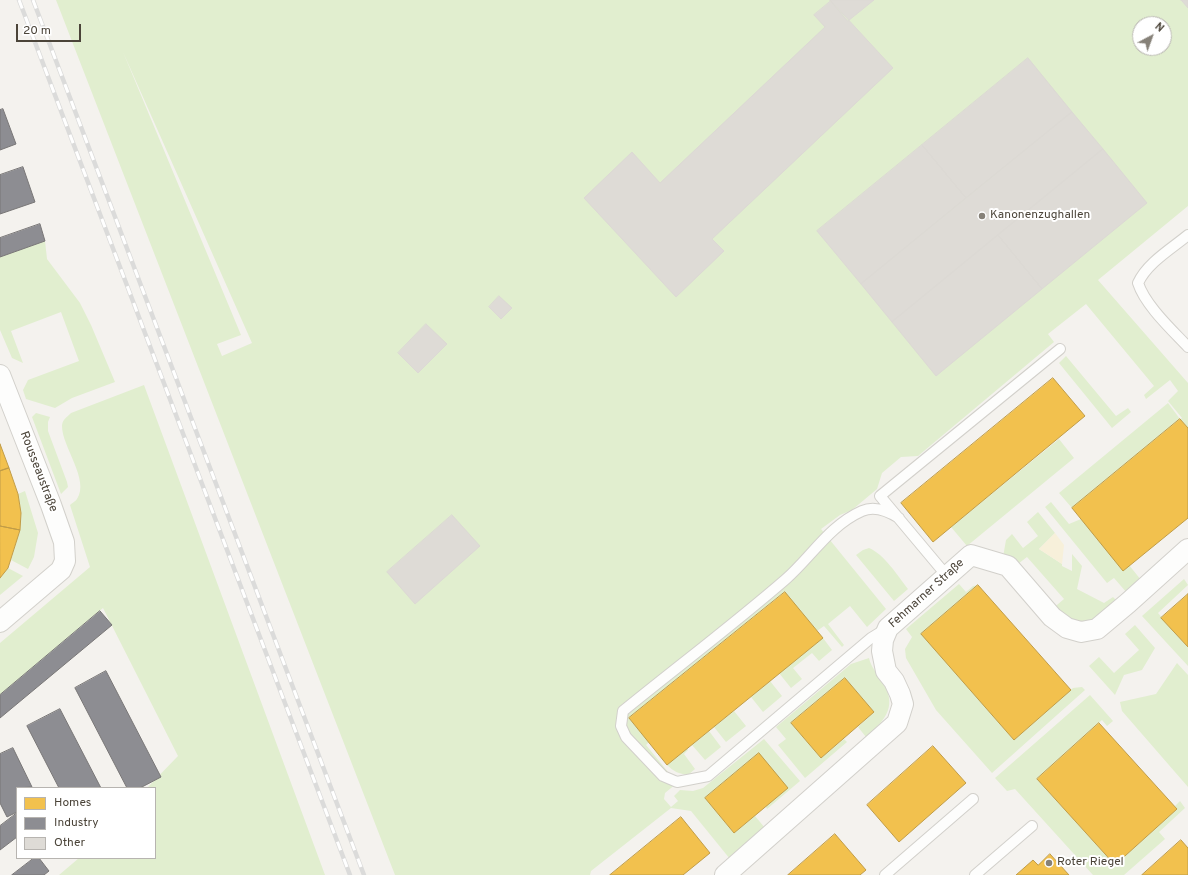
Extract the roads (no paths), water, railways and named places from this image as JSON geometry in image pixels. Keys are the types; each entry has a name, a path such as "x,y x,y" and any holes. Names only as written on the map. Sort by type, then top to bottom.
{"street":[{"name":"Rousseaustraße","path":"0,375 64,542 65,561 61,570 0,622"},
{"name":"Fehmarner Straße","path":"725,875 897,723 903,704 894,681 886,671 882,651 882,640 888,628 971,555 1008,566 1052,616 1067,628 1081,632 1097,629 1188,549"}],"lane":[{"path":"1188,235 1150,266 1142,274 1138,283 1141,292 1148,302 1188,347"},
{"path":"946,576 880,496 1060,349"},
{"path":"888,628 871,638 708,776 677,782 663,776 626,737 621,726 623,711 787,578 820,542 850,517 864,510 879,509 891,513 898,518"},
{"path":"885,875 973,799"},
{"path":"976,875 1032,826"}],"railway":[{"path":"19,0 350,875"},
{"path":"33,0 364,875"}],"place":[{"name":"Kanonenzughallen","path":"982,216"},
{"name":"Roter Riegel","path":"1049,863"}]}
